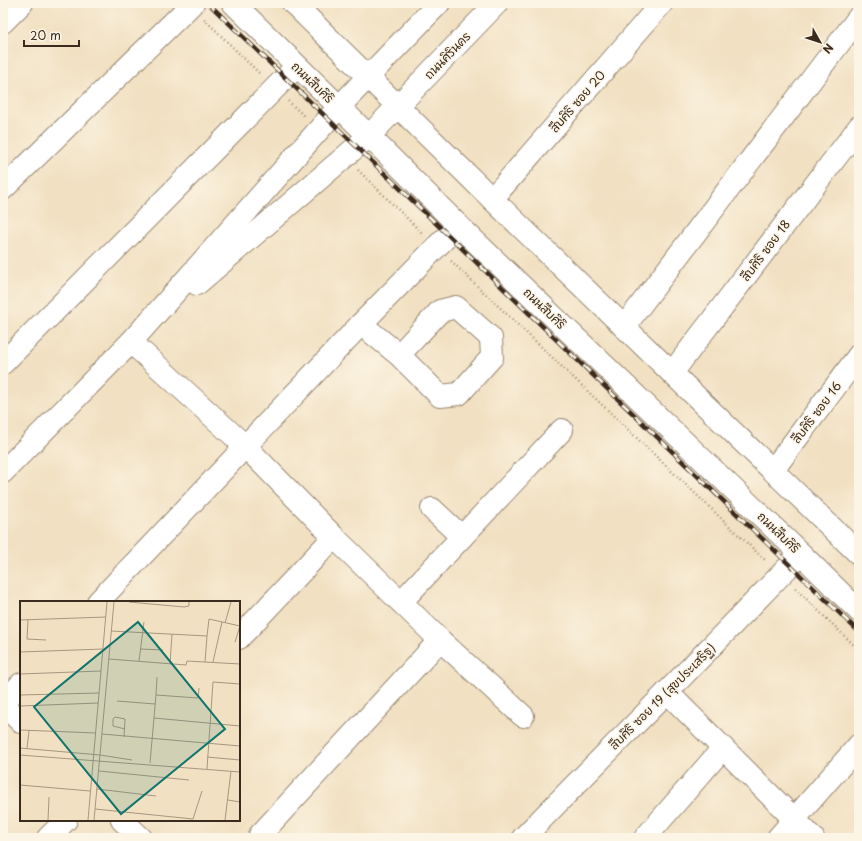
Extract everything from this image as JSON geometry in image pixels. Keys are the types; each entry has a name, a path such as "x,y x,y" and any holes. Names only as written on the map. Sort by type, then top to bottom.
{"street":[{"path":"3,22 22,3"},
{"name":"ถนนสืบศิริ","path":"233,3 458,225 859,611"},
{"path":"293,3 492,199 859,554"},
{"path":"3,472 131,342 339,107 440,3"},
{"name":"ถนนศิรินคร","path":"131,342 369,136 497,3"},
{"name":"สืบศิริ ซอย 20","path":"492,199 662,3"},
{"path":"3,189 192,4"},
{"path":"624,327 859,17"},
{"path":"3,363 297,66"},
{"name":"สืบศิริ ซอย 18","path":"672,373 859,127"},
{"path":"99,601 361,324 458,225"},
{"path":"361,324 399,355"},
{"path":"131,342 245,446 334,537 440,640 523,716"},
{"name":"สืบศิริ ซอย 16","path":"772,470 859,355"},
{"path":"401,602 562,430"},
{"path":"432,509 462,537"},
{"path":"240,637 334,537"},
{"name":"สืบศิริ ซอย 19 (สุขประเสริฐ)","path":"535,834 667,692 801,554"},
{"path":"263,838 260,835 440,640"},
{"path":"20,685 3,703 20,721"},
{"path":"667,692 813,838"},
{"path":"778,838 859,746"},
{"path":"645,838 723,748"},
{"path":"48,838 65,821"},
{"path":"123,821 141,838"}],"path":[{"path":"192,4 275,89 319,130"},
{"path":"345,157 437,247 859,650"}],"railway":[{"path":"208,3 859,632"}]}
